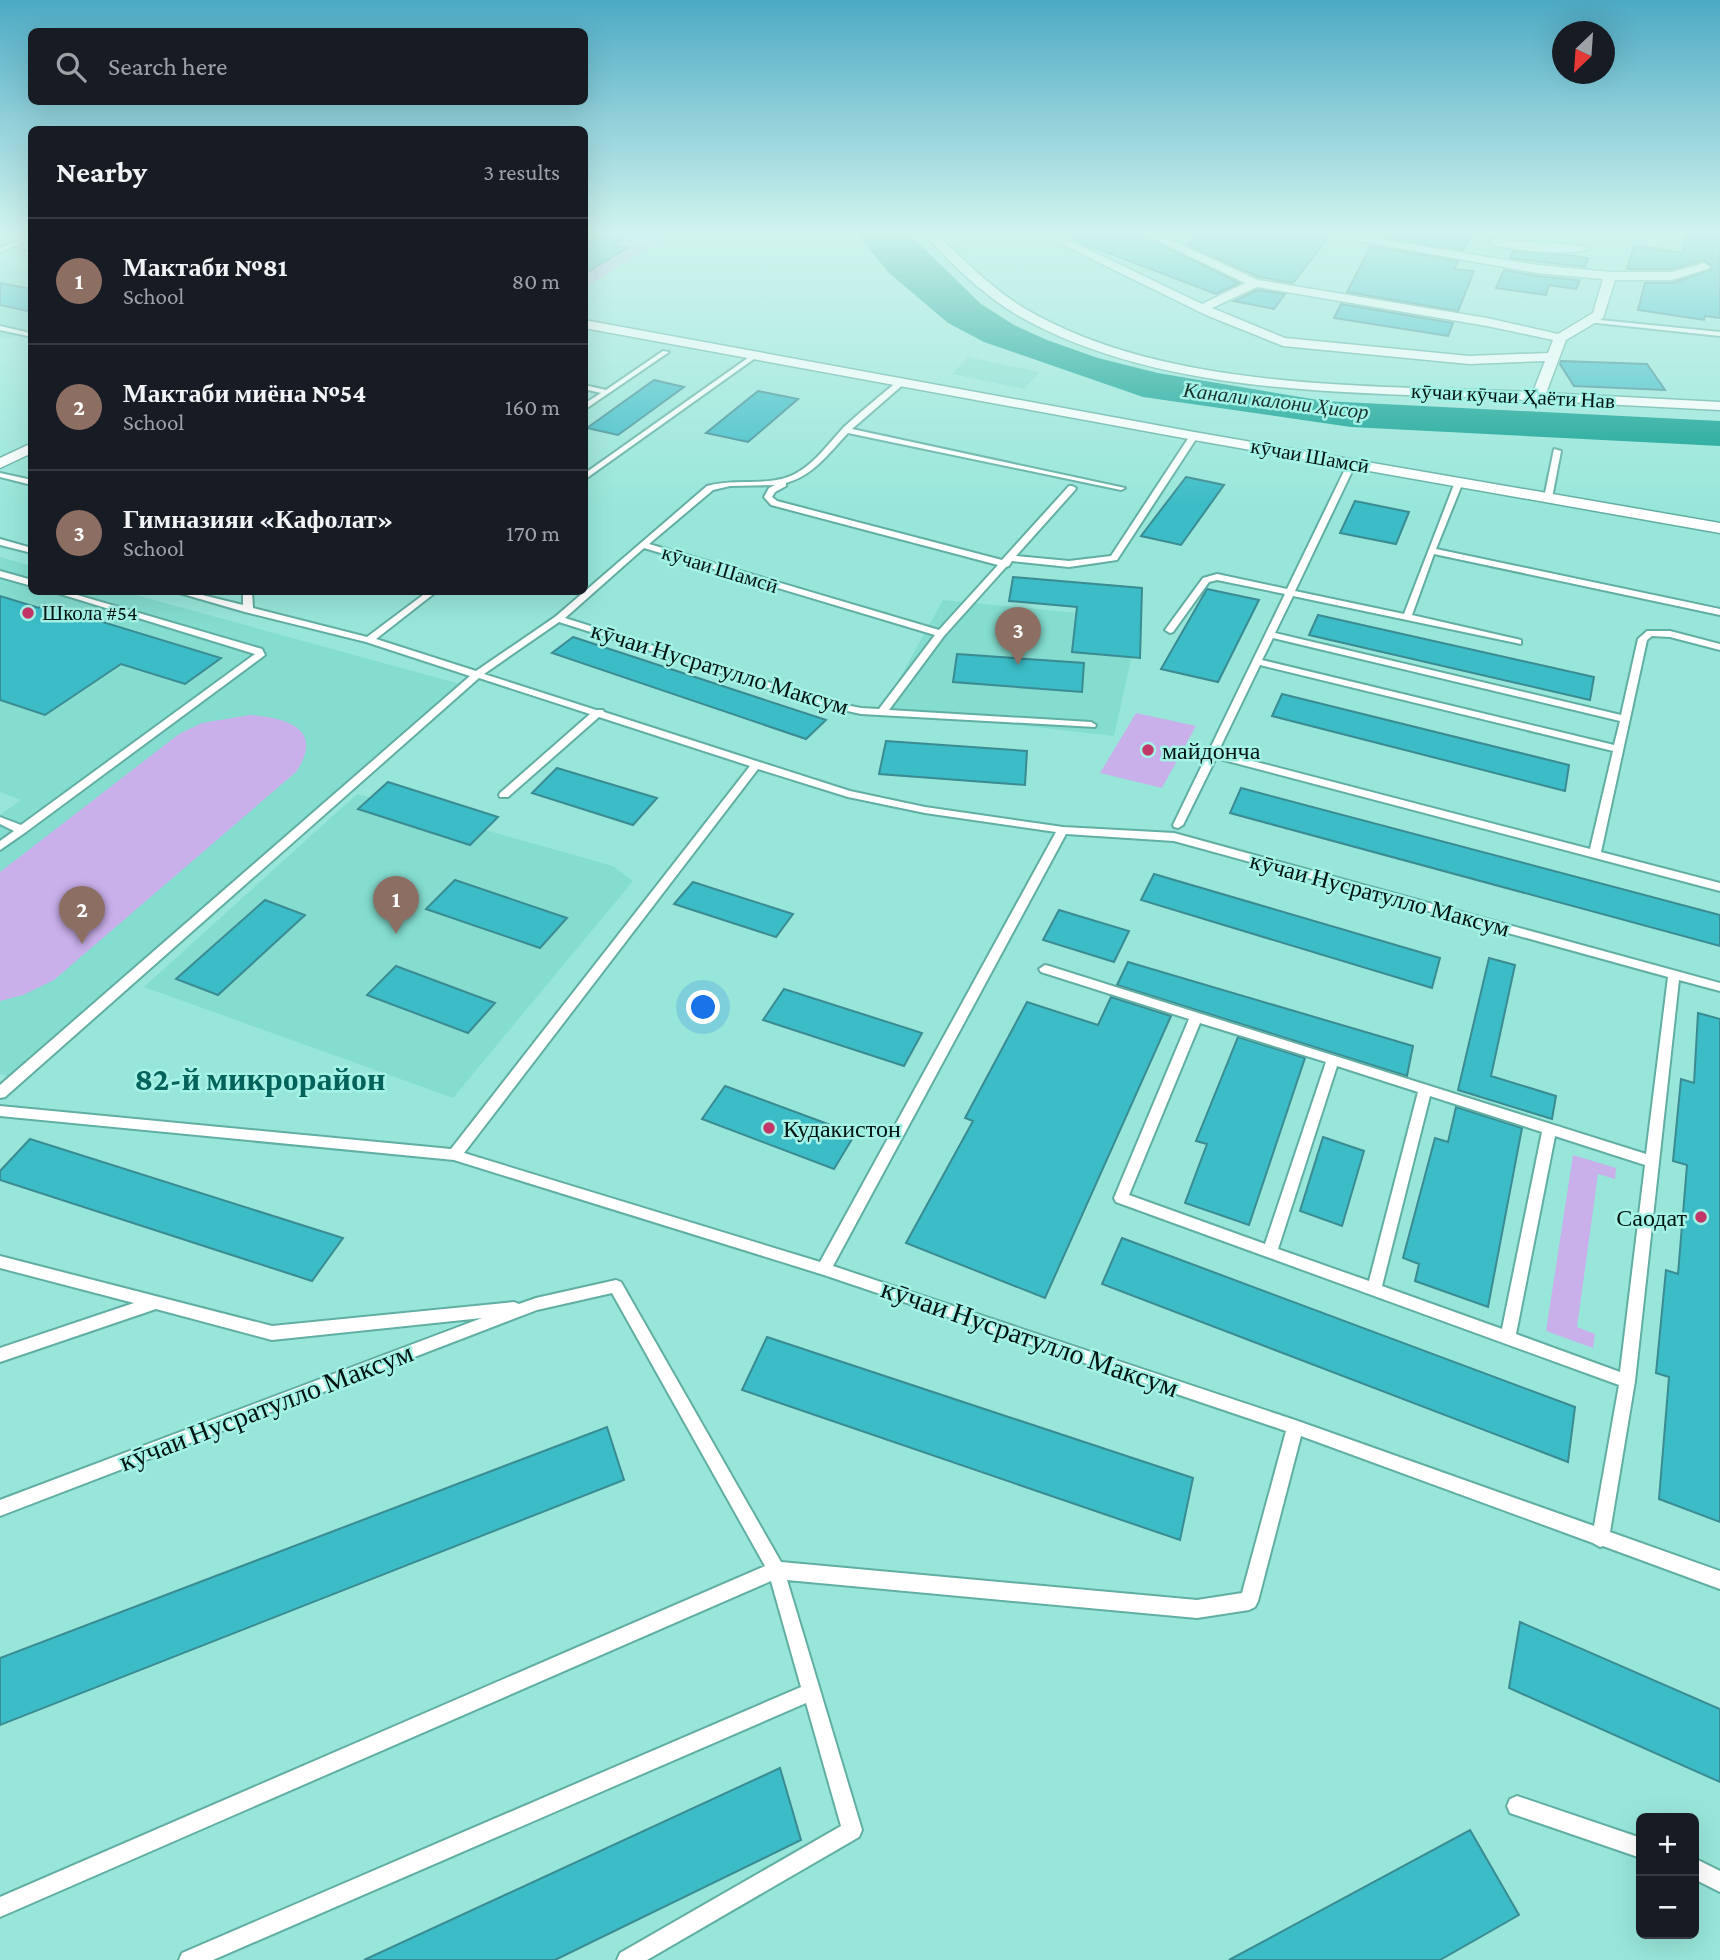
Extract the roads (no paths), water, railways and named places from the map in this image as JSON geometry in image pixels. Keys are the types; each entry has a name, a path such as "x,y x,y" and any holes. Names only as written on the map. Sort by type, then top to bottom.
{"street":[{"name":"кӯчаи кӯчаи Ҳаёти Нав","path":"1043,322 1076,339 1143,359 1200,371 1276,381 1379,390 1720,406"},
{"path":"1237,322 1283,342 1305,346 1469,360 1553,357"},
{"path":"1489,322 1560,338"},
{"path":"1538,396 1560,338 1587,322"},
{"name":"кӯчаи Шамсӣ","path":"588,325 1194,436 1720,528"},
{"path":"0,447 28,432"},
{"path":"0,464 28,449"}],"lane":[{"path":"1605,322 1720,334"},
{"path":"0,328 28,334"},
{"path":"588,405 665,352"},
{"path":"588,475 754,356"},
{"name":"кӯчаи Шамсӣ","path":"643,545 710,488 723,483 768,484 789,480 808,471 846,430 901,383"},
{"path":"588,388 607,391"},
{"path":"846,430 1121,488"},
{"path":"789,480 772,490 768,497 774,503 1009,561 1069,564 1114,558 1194,436"},
{"path":"1548,498 1557,451"},
{"path":"1178,825 1352,463"},
{"path":"0,475 28,482"},
{"path":"1407,617 1459,482"},
{"path":"882,712 941,634 1072,488"},
{"path":"0,542 28,550"},
{"name":"кӯчаи Шамсӣ","path":"643,545 941,634"},
{"name":"кӯчаи Нусратулло Максум","path":"588,593 643,545"},
{"path":"1431,551 1720,612"},
{"path":"0,574 28,582"},
{"path":"1170,630 1206,580 1217,577 1292,591 1518,642"},
{"path":"0,846 260,655 259,651 69,595"},
{"name":"кӯчаи Нусратулло Максум","path":"192,595 369,640 848,794 925,810 1063,830 1174,837 1720,987"},
{"path":"248,595 248,610"},
{"path":"369,640 428,595"},
{"name":"кӯчаи Нусратулло Максум","path":"478,674 558,619 586,595"},
{"name":"кӯчаи Нусратулло Максум","path":"558,619 829,704 882,712 1091,725"},
{"path":"1595,854 1643,639 1650,633 1670,634 1720,646"},
{"path":"1271,635 1626,719"},
{"path":"1258,662 1619,749"},
{"path":"0,1093 478,674"},
{"path":"504,795 599,712"},
{"path":"1214,754 1720,887"},
{"path":"454,1155 755,766"},
{"path":"0,820 22,830"},
{"path":"824,1269 1063,830"},
{"path":"1045,969 1651,1161"},
{"path":"1600,1539 1627,1381 1674,974"},
{"path":"1196,1017 1121,1198 1627,1381"},
{"path":"1270,1252 1333,1060"},
{"path":"1374,1290 1425,1088"},
{"name":"кӯчаи Нусратулло Максум","path":"0,1111 454,1155 824,1269 1295,1427 1720,1580"},
{"path":"1508,1338 1549,1130"},
{"name":"кӯчаи Нусратулло Максум","path":"0,1262 272,1333 532,1306 617,1286 776,1570 852,1830 627,1960"},
{"path":"0,1355 156,1303"},
{"name":"кӯчаи Нусратулло Максум","path":"0,1508 532,1306"},
{"path":"0,1908 776,1570 1198,1609 1249,1601 1295,1427"},
{"path":"189,1960 812,1692"},
{"path":"1517,1806 1636,1845"},
{"path":"1699,1871 1720,1882"}],"water":[{"name":"Канали калони Ҳисор","path":"1010,322 1047,340 1098,358 1158,373 1324,401 1720,421 1720,446 1351,427 1143,397 984,342 948,323"}],"place":[{"name":"Школа #54","path":"28,613"},
{"name":"Гимназияи «Кафолат»","path":"1018,665"},
{"name":"майдонча","path":"1148,750"},
{"name":"Мактаби №81","path":"396,934"},
{"name":"Мактаби миёна №54","path":"82,944"},
{"name":"Кудакистон","path":"769,1128"},
{"name":"Саодат","path":"1701,1217"}],"district":[{"name":"82-й микрорайон","path":"260,1079"}]}
